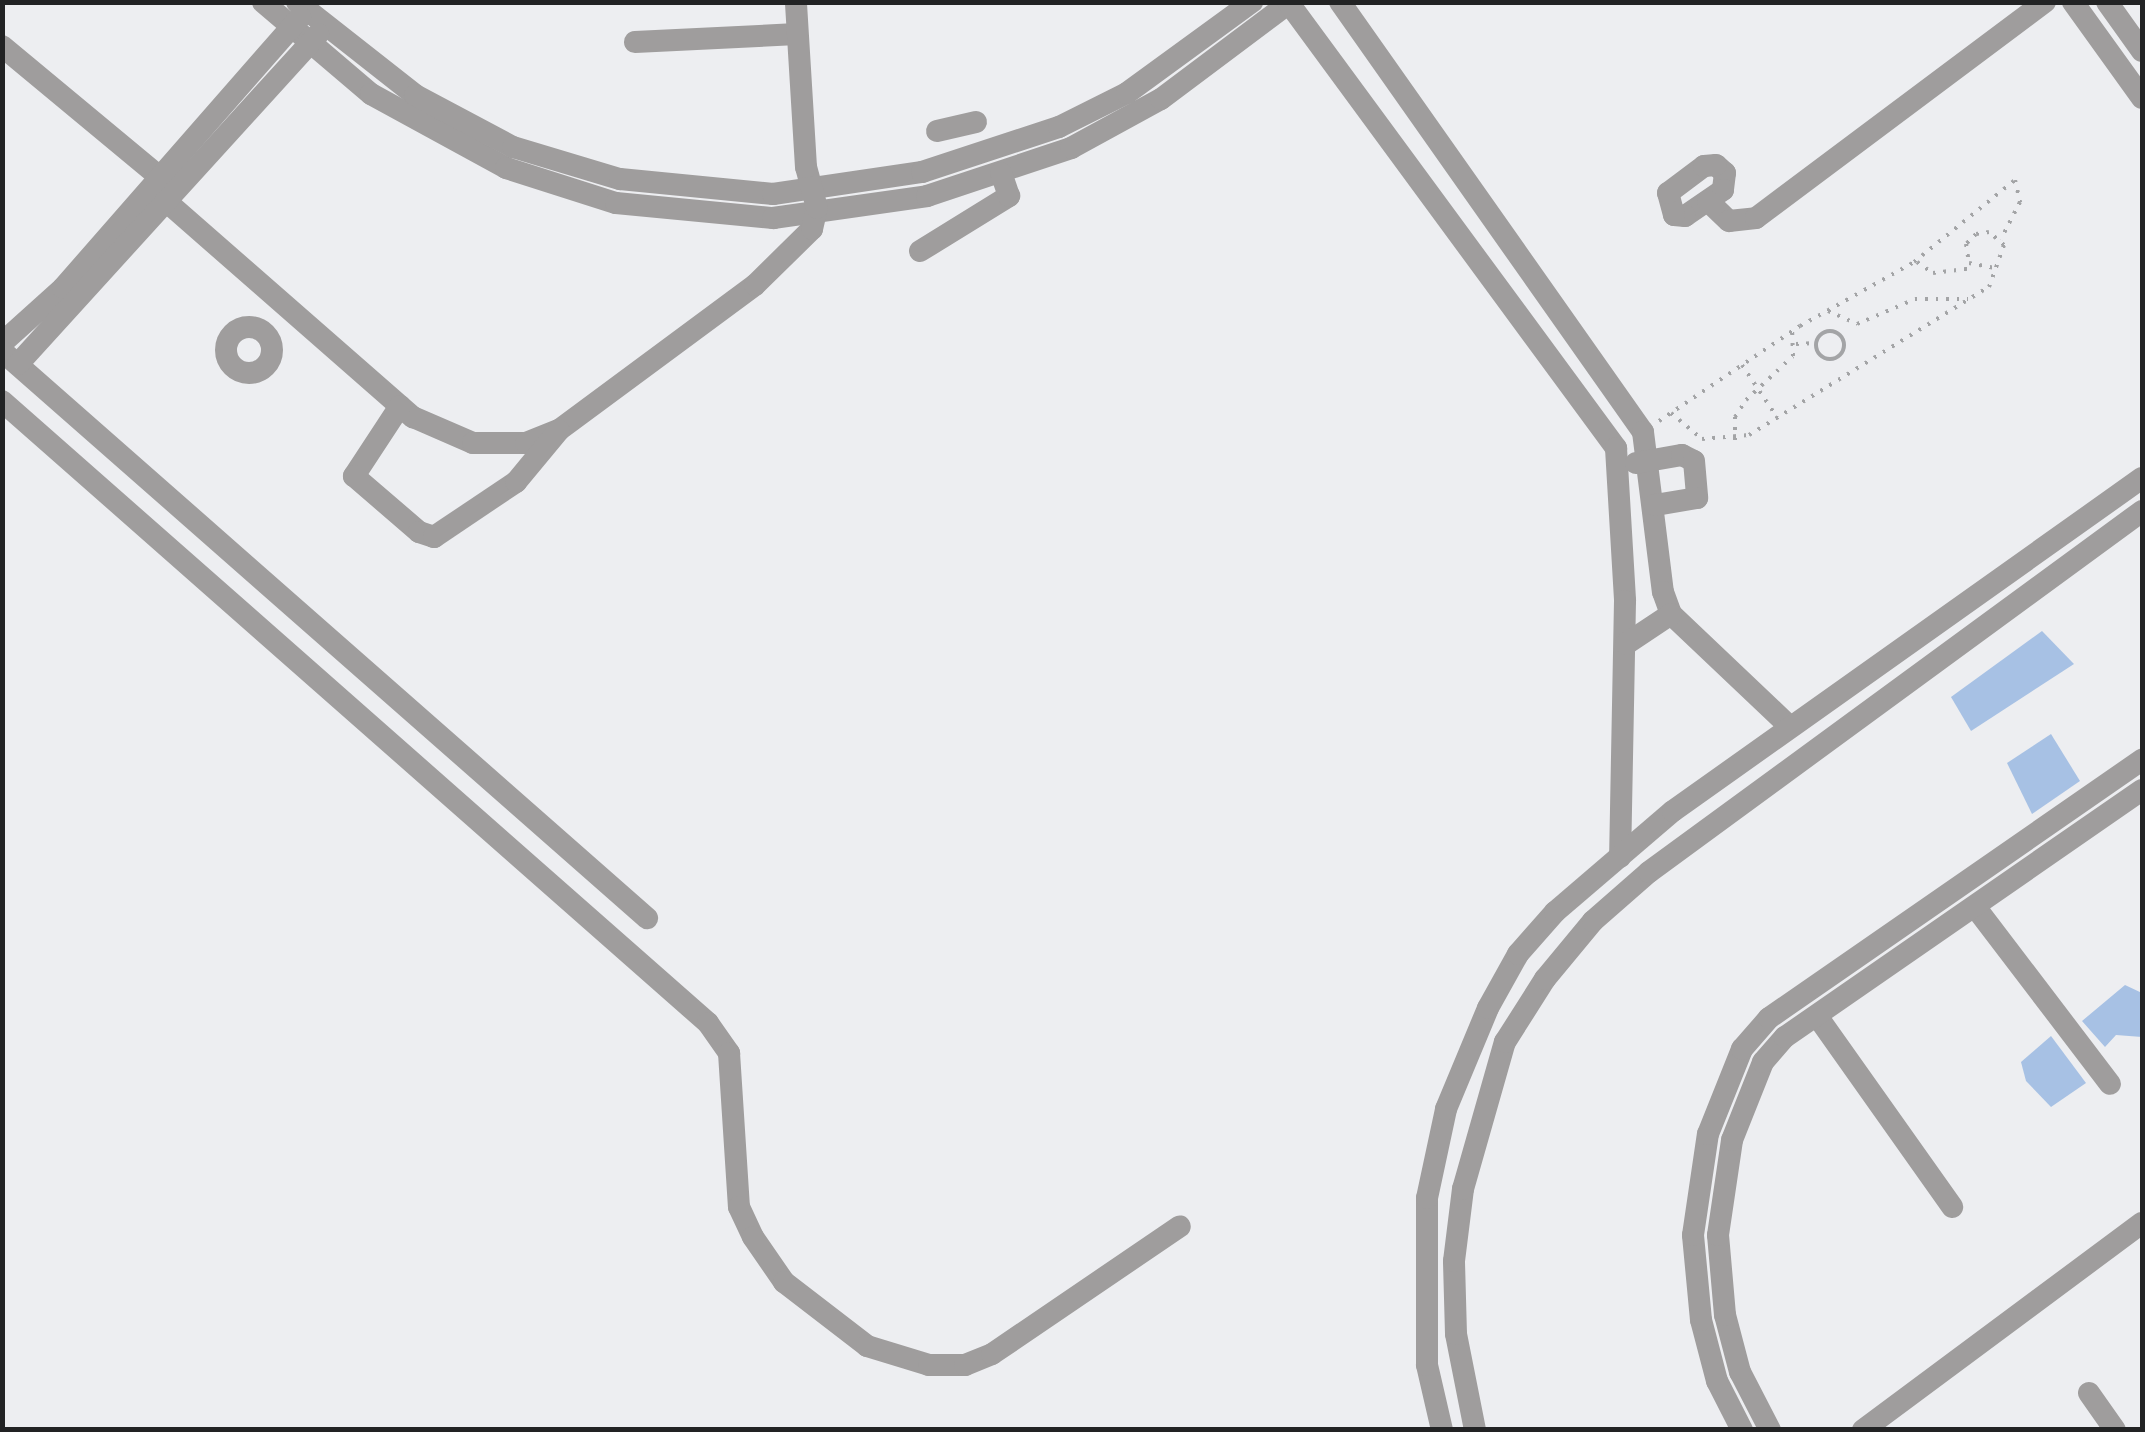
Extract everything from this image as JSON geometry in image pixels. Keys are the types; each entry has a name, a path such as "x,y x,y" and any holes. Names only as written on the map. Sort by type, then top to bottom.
{"street":[{"path":"263,2 290,29 403,116 542,182 674,212 928,196 1001,173 1132,117 1289,3 1600,421 1621,466 1626,644 1620,857"},
{"path":"167,202 400,406 442,433 489,446 526,444 559,430 755,285 806,236 814,203 796,2"},
{"path":"8,353 290,29 301,6 446,114 548,160 696,190 814,203 962,161 1105,106 1252,2"},
{"path":"1340,2 1643,432 1651,461 1662,592 1672,614 1790,727"},
{"path":"1708,200 1729,221 1756,218 2045,2"},
{"path":"2073,2 2142,98"},
{"path":"2107,2 2142,51"},
{"path":"8,353 167,202 326,26"},
{"path":"635,42 798,34"},
{"path":"2,46 160,176"},
{"path":"1348,78 1376,56"},
{"path":"962,161 944,129 976,122"},
{"path":"920,251 1009,196 1001,173"},
{"path":"264,333 288,308"},
{"path":"8,353 647,918"},
{"path":"2,402 708,1023 728,1053 739,1207 753,1237 784,1282 866,1346 928,1364 965,1365 992,1354 1180,1226"},
{"path":"400,406 354,476 419,532 434,537 516,482 559,430"},
{"path":"1621,466 1688,456 1699,488 1696,498 1655,505"},
{"path":"1442,1430 1427,1365 1423,1244 1446,1109 1488,1008 1518,954 1620,857 1790,727 2142,478"},
{"path":"1476,1430 1456,1334 1454,1261 1480,1114 1505,1042 1593,921 1841,730 2142,511"},
{"path":"1626,644 1672,614"},
{"path":"1824,703 1841,730"},
{"path":"1742,1430 1709,1350 1694,1234 1708,1134 1742,1048 1769,1018 2142,760"},
{"path":"1770,1430 1740,1372 1725,1316 1720,1205 1732,1140 1762,1062 1818,1016 2141,793"},
{"path":"1976,908 2110,1084"},
{"path":"1818,1016 1952,1207"},
{"path":"1864,1430 2142,1223"},
{"path":"2089,1394 2115,1430"}],"path":[{"path":"1643,432 1792,332 1949,237 2015,180 2020,202 2000,239"},
{"path":"1672,413 1702,439 1735,440 1994,282 1994,268 2005,252 2000,239 1982,231 1970,238 1966,257 1974,268"},
{"path":"1917,262 1933,273 1994,268"},
{"path":"1828,311 1840,322 1857,324 1914,299 1969,300"},
{"path":"1835,332 1840,322"},
{"path":"1735,440 1735,417 1759,389 1784,372 1794,344 1792,332"},
{"path":"1794,344 1816,342 1823,333 1835,332"},
{"path":"1816,342 1820,354 1837,357 1844,347 1835,332"},
{"path":"1742,364 1777,417"}],"building":[{"path":"2042,631 2074,664 1971,731 1951,697"},
{"path":"2051,734 2080,781 2032,814 2007,763"},
{"path":"2125,985 2142,993 2142,1037 2116,1035 2105,1047 2082,1021"},
{"path":"2051,1036 2086,1083 2051,1107 2026,1081 2021,1062"}]}
